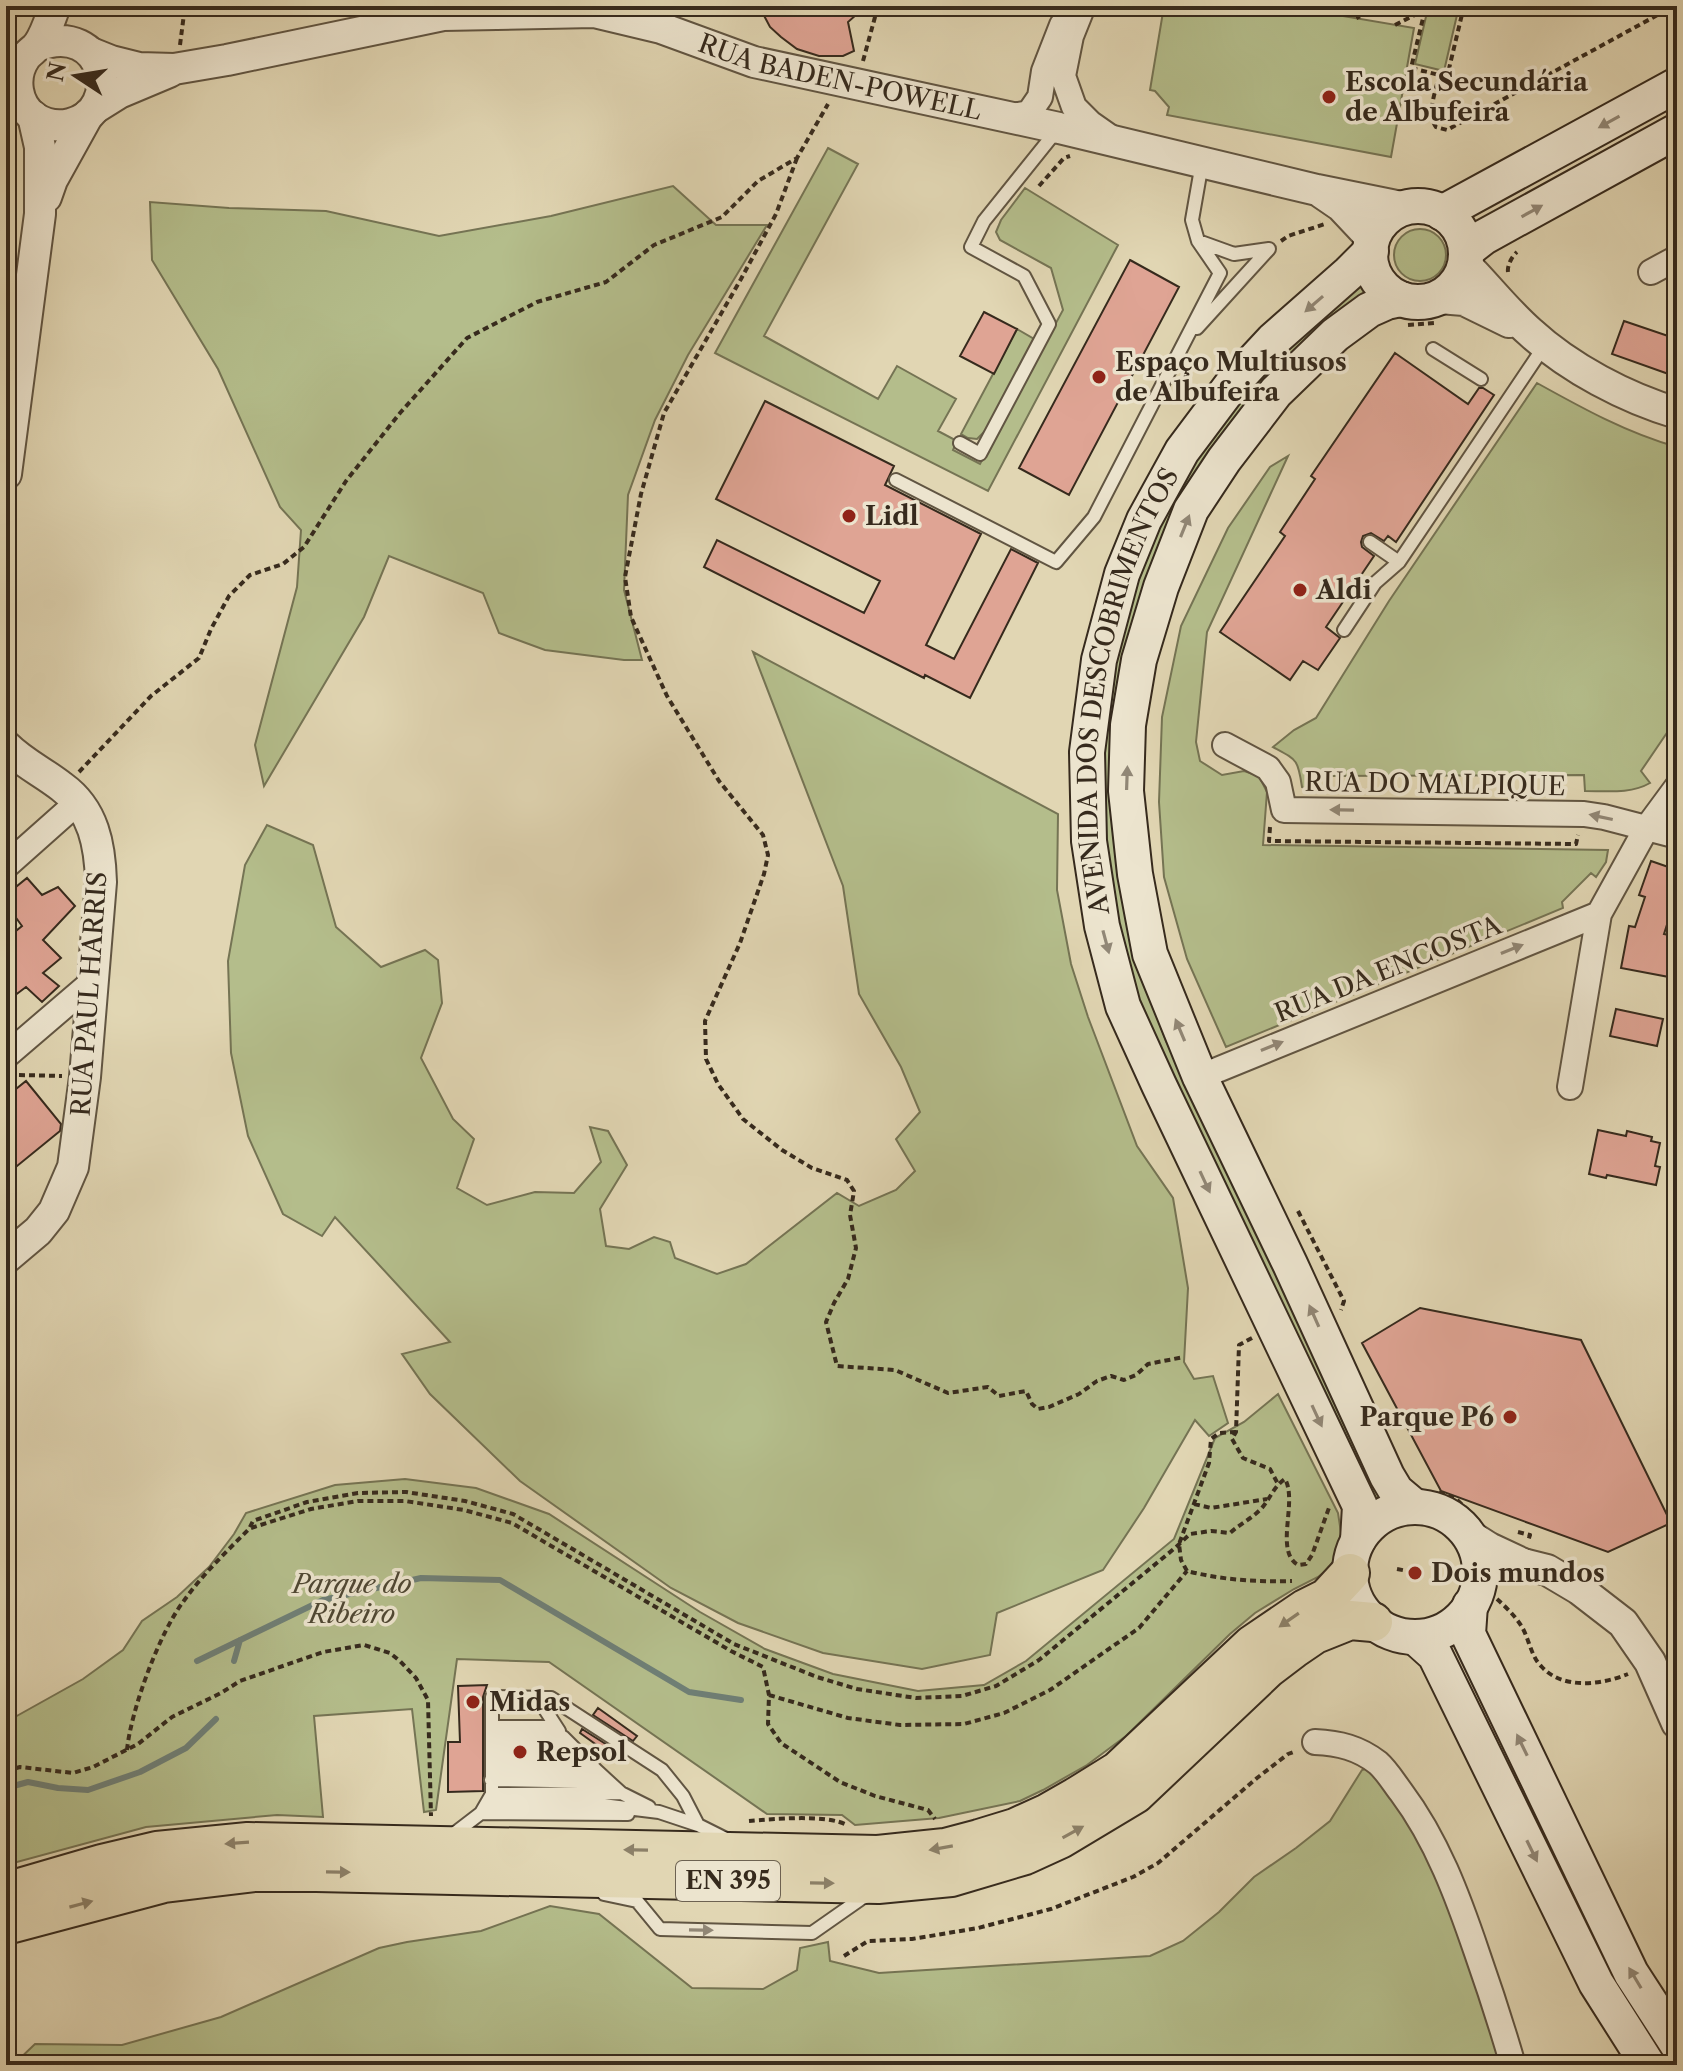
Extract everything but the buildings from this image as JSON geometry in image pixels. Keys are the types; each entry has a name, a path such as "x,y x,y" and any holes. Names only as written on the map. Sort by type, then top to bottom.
{"main road":[{"path":"1442,213 1677,85"},
{"path":"1466,258 1463,236 1454,223 1442,213 1427,207 1406,208 1395,213 1378,229 1372,245 1375,275 1390,293 1399,312 1414,302 1426,302 1440,310 1460,278 1466,258 1484,237 1677,131"},
{"name":"AVENIDA DOS DESCOBRIMENTOS","path":"1354,1557 1360,1506 1123,1006 1102,926 1089,841 1087,752 1099,660 1122,574 1144,520 1182,451 1233,383 1273,340 1349,273 1372,245"},
{"name":"AVENIDA DOS DESCOBRIMENTOS","path":"1399,312 1387,302 1369,310 1335,335 1276,392 1224,460 1191,510 1161,587 1139,660 1128,725 1126,791 1135,874 1150,954 1200,1077 1387,1476 1396,1491 1427,1498"},
{"path":"1481,1593 1447,1629 1432,1635 1400,1635 1385,1630 1363,1612 1351,1587 1354,1557 1368,1526 1382,1516 1427,1498 1436,1510 1454,1519 1467,1521 1479,1562 1481,1593 1468,1634 1631,1973 1677,2044"},
{"name":"EN 395","path":"6,1892 143,1854 248,1842 424,1836 742,1852 878,1855 933,1850 991,1836 1048,1813 1118,1771 1252,1645 1327,1598 1354,1557"},
{"name":"EN 395","path":"6,1925 164,1883 254,1872 878,1884 951,1877 1025,1855 1081,1828 1135,1794 1268,1668 1293,1649 1315,1634 1350,1620 1373,1622"},
{"path":"1415,1637 1435,1655 1596,1983 1648,2065"}],"street":[{"path":"6,474 13,378 40,214 38,132 22,110 12,76 37,46 55,6"},
{"path":"40,214 52,180 101,94 99,65 86,49 75,26 71,6"},
{"path":"1007,117 1029,113 1040,97 1044,71 1060,27 1082,6"},
{"path":"1040,97 1049,117 1066,117 1063,76 1071,36 1082,6"},
{"name":"RUA BADEN-POWELL","path":"176,60 227,60 443,15 594,12 662,17 754,62 1007,117 1066,117 1116,141 1317,190 1406,208"},
{"path":"37,46 51,40 67,40 111,61 139,68 176,60"},
{"path":"22,110 46,123 61,126 75,123 176,60"},
{"name":"RUA BADEN-POWELL","path":"1317,190 1341,206 1372,245"},
{"path":"1466,258 1537,338"},
{"path":"1651,272 1677,258"},
{"path":"1440,310 1464,300 1537,338 1571,364 1625,393 1677,413"},
{"name":"RUA DO MALPIQUE","path":"1225,745 1268,768 1278,782 1284,810 1584,814 1677,836"},
{"path":"6,746 71,795 6,866"},
{"path":"1570,1087 1599,914 1646,829 1677,787"},
{"name":"RUA PAUL HARRIS","path":"6,1258 38,1231 54,1211 73,1167 85,1077 101,882 100,853 93,827 71,795"},
{"name":"RUA DA ENCOSTA","path":"1200,1077 1599,914"},
{"path":"6,1056 91,983"},
{"path":"1467,1521 1489,1548 1523,1564 1547,1570 1579,1589 1623,1623 1650,1662 1677,1723"},
{"path":"1481,1593 1492,1567 1523,1564"},
{"path":"1315,1742 1338,1742 1360,1751 1380,1765 1430,1836 1457,1893 1513,2065"}],"lane":[{"path":"960,443 980,454 1049,324 1024,276 971,247 984,221 1066,117"},
{"path":"896,480 1056,562 1094,517 1220,273 1198,241 1192,220 1202,163"},
{"path":"1187,339 1269,249 1234,254 1198,241"},
{"path":"1344,630 1375,583 1399,562 1537,338"},
{"path":"1433,349 1481,379"},
{"path":"1370,542 1399,562"},
{"path":"481,1813 492,1759 492,1697 537,1697 551,1698 662,1770 683,1796 698,1825"},
{"path":"537,1697 574,1749 621,1793"},
{"path":"492,1759 560,1732"},
{"path":"492,1759 574,1749"},
{"path":"492,1759 621,1793 723,1837 742,1852"},
{"path":"492,1759 585,1759"},
{"path":"492,1759 597,1771"},
{"path":"492,1759 608,1782"},
{"path":"424,1836 449,1838 497,1803 594,1804 659,1812"},
{"path":"526,1877 637,1901 660,1929 812,1933 862,1898 911,1882"}],"path":[{"path":"176,60 185,6"},
{"path":"701,6 708,20"},
{"path":"861,68 878,6"},
{"path":"1352,6 1359,19"},
{"path":"1395,25 1432,6"},
{"path":"1425,10 1411,68 1447,77 1464,6"},
{"path":"1439,75 1431,120 1436,127 1447,130 1674,6"},
{"path":"831,98 797,158 776,214 664,413 641,494 625,577 631,617 667,696 719,781 763,835 768,855 740,943 705,1021 706,1059 718,1084 743,1119 782,1150 812,1168 847,1180 854,1191 850,1215 856,1248 848,1279 826,1322 837,1366 895,1370 948,1393 988,1387 999,1396 1026,1391 1038,1409 1079,1394 1097,1381 1111,1376 1124,1380 1136,1375 1148,1364 1184,1357"},
{"path":"71,795 151,696 199,658 229,596 250,575 283,564 304,547 355,470 400,413 467,338 537,302 606,282 654,245 722,217 758,181 797,158"},
{"path":"1288,236 1310,228"},
{"path":"1510,278 1507,269 1513,255 1523,248"},
{"path":"1399,312 1422,326 1440,310"},
{"path":"1271,823 1269,841 1576,844 1580,829"},
{"path":"6,1074 85,1077"},
{"path":"1294,1205 1344,1301 1337,1319"},
{"path":"1258,1334 1239,1345 1236,1432 1232,1439 1243,1458 1270,1469 1278,1484"},
{"path":"1236,1432 1219,1433 1211,1439 1209,1463 1179,1544 1181,1560 1187,1571 1213,1578 1292,1581"},
{"path":"127,1750 129,1732 148,1673 180,1604 253,1521 307,1502 358,1493 406,1492 465,1501 513,1514 734,1644 817,1677 857,1689 916,1698 962,1696 996,1686 1018,1673 1039,1660 1190,1534 1211,1531 1230,1533 1250,1519 1285,1479 1288,1485 1287,1550 1292,1561 1298,1565 1306,1564 1332,1499 1351,1488"},
{"path":"1427,1498 1456,1499 1467,1521"},
{"path":"1427,1498 1444,1501 1467,1521"},
{"path":"1194,1504 1211,1508 1270,1499"},
{"path":"249,1529 311,1509 358,1501 405,1501 464,1510 512,1523 763,1667 769,1695 768,1724 781,1743 840,1782 875,1796 928,1810 941,1827"},
{"path":"1517,1531 1530,1535"},
{"path":"1397,1569 1424,1574"},
{"path":"769,1695 848,1718 900,1725 964,1724 1004,1713 1050,1690 1139,1628 1187,1571"},
{"path":"1481,1593 1522,1627 1539,1665 1557,1680 1587,1683 1614,1680 1650,1662"},
{"path":"6,1771 20,1767 73,1773 93,1767 138,1744 172,1717 240,1681 335,1649 364,1645 390,1653 400,1661 416,1678 428,1700 424,1836"},
{"path":"844,1956 868,1941 912,1939 978,1928 1051,1909 1107,1888 1158,1863 1288,1754 1315,1742"}],"green space":[{"path":"1164,6 1284,6 1414,28 1391,157 1167,115 1169,107 1155,91 1150,90"},
{"path":"1428,8 1457,15 1444,71 1415,64"},
{"path":"828,148 858,164 764,336 878,399 897,366 956,399 938,431 957,441 953,450 980,464 1063,310 1051,268 1000,240 996,232 1001,220 1025,188 1118,245 988,491 715,353"},
{"path":"673,186 716,225 767,225 688,355 655,420 628,495 624,590 642,660 545,650 499,633 483,593 389,556 364,617 264,786 255,745 297,587 301,530 280,507 218,369 152,260 150,202 326,211 439,236 551,216"},
{"path":"1420,229 1438,237 1446,255 1438,273 1420,281 1402,273 1394,255 1402,237"},
{"path":"1365,281 1371,293 1171,521 1146,579 1129,638 1147,990 1166,1041 1387,1503 1374,1508 1155,1047 1121,951 1101,832 1101,735 1107,689 1134,574 1184,470 1249,383"},
{"path":"1017,329 1034,339 987,429 977,439 968,438 961,434"},
{"path":"1537,383 1623,427 1677,447 1677,718 1641,771 1650,783 1627,790 1585,791 1584,775 1315,776 1311,792 1302,787 1295,761 1273,747 1316,718 1389,601"},
{"path":"1288,456 1207,632 1196,742 1200,761 1222,775 1244,771 1259,776 1267,792 1263,845 1608,850 1606,862 1596,877 1591,873 1562,902 1563,908 1226,1047 1187,959 1164,877 1159,802 1162,717 1181,626 1228,528 1270,467"},
{"path":"753,652 1058,814 1057,890 1071,964 1137,1146 1173,1198 1188,1288 1184,1362 1194,1379 1213,1376 1228,1423 1209,1436 1195,1420 1144,1508 1103,1570 997,1613 990,1655 922,1669 823,1653 738,1623 671,1588 520,1481 430,1394 402,1354 450,1342 335,1217 322,1236 283,1214 248,1136 231,1053 228,961 245,865 267,825 313,845 336,927 381,967 425,950 438,960 442,1003 421,1058 453,1119 474,1139 457,1188 487,1205 535,1192 574,1193 601,1162 590,1127 608,1131 627,1165 600,1209 606,1246 629,1249 654,1237 670,1242 675,1258 717,1274 746,1264 837,1193 859,1206 896,1190 915,1171 896,1139 920,1112 901,1067 859,994 843,886"},
{"name":"Parque do Ribeiro","path":"1278,1394 1338,1513 1342,1539 1340,1553 1318,1577 1255,1613 1230,1634 1126,1736 1087,1765 1020,1801 939,1818 855,1825 842,1815 767,1814 549,1662 457,1659 436,1810 424,1812 412,1709 314,1716 323,1817 277,1815 146,1827 6,1865 6,1722 83,1679 123,1650 142,1621 177,1597 209,1567 246,1513 335,1485 405,1479 476,1488 549,1514 700,1612 765,1649 833,1674 918,1691 984,1685 1026,1661 1174,1539 1215,1438 1244,1422"},
{"path":"1380,1765 1406,1798 1513,2065 13,2065 35,2044 122,2045 221,2017 379,1948 481,1931 550,1906 599,1914 692,1988 763,1989 797,1970 800,1948 828,1942 830,1961 879,1973 1150,1956 1183,1941 1219,1912 1254,1877 1330,1821 1362,1770"}],"waterway":[{"path":"197,1661 323,1600 421,1578 500,1580 689,1692 741,1700"},
{"path":"234,1661 240,1640"},
{"path":"6,1788 28,1782 88,1790 140,1772 186,1748 216,1719"}],"place":[{"name":"Escola Secundária de Albufeira","path":"1329,97"},
{"name":"Espaço Multiusos de Albufeira","path":"1099,377"},
{"name":"Lidl","path":"849,516"},
{"name":"Aldi","path":"1300,590"},
{"name":"Parque P6","path":"1510,1417"},
{"name":"Dois mundos","path":"1415,1573"},
{"name":"Midas","path":"473,1702"},
{"name":"Repsol","path":"520,1752"}]}
